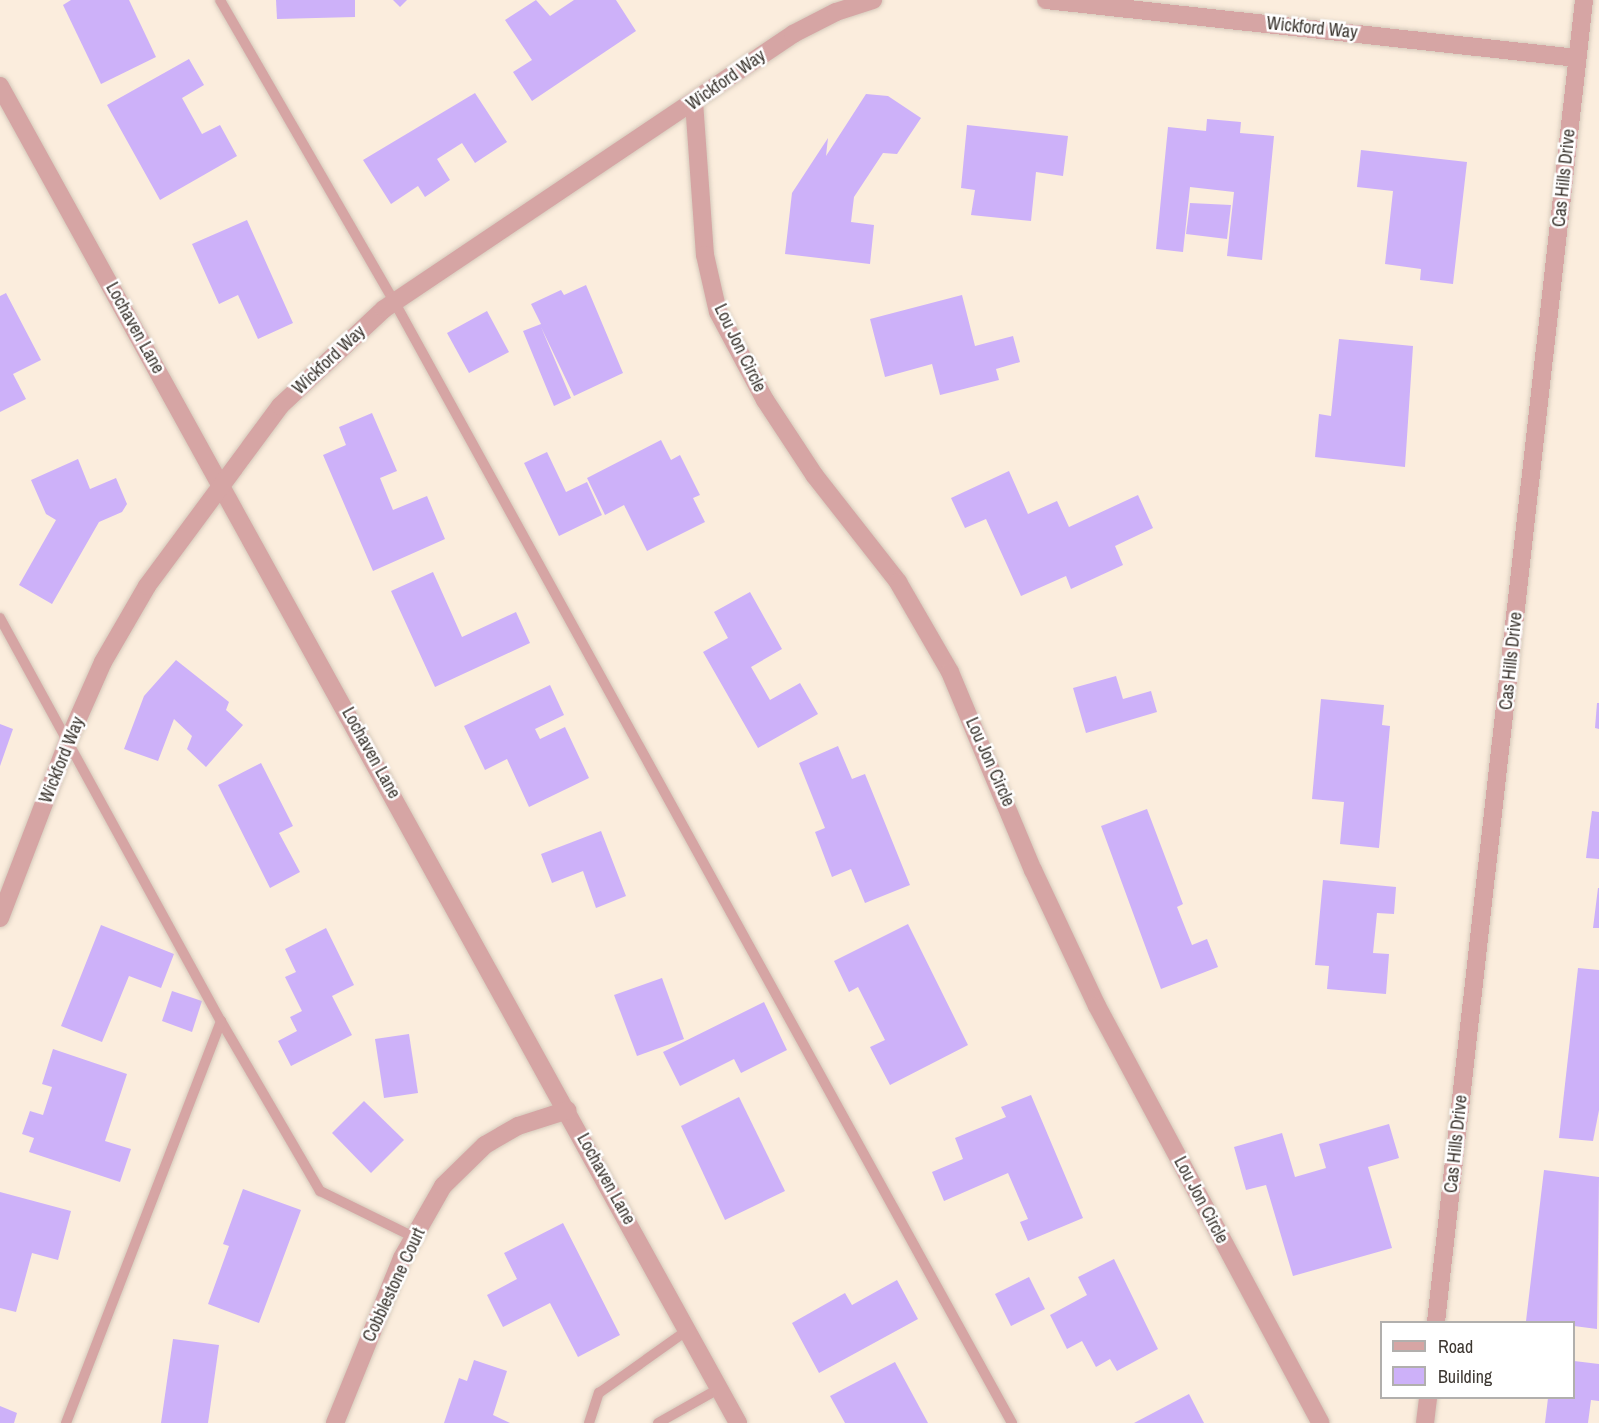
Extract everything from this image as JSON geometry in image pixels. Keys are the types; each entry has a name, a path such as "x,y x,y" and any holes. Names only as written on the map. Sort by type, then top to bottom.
{"street":[{"name":"Wickford Way","path":"0,918 68,741 103,662 147,586 280,406 395,303 793,34 836,12 873,0"},
{"name":"Wickford Way","path":"1046,0 1577,57"},
{"name":"Cas Hills Drive","path":"1436,1321 1584,0"},
{"name":"Lochaven Lane","path":"0,86 689,1329 738,1423"},
{"name":"Lou Jon Circle","path":"694,102 705,255 718,312 765,400 802,457 898,582 950,672 1033,870 1097,1006 1321,1423"},
{"name":"Cobblestone Court","path":"335,1423 414,1237 443,1186 485,1145 518,1126 568,1110"},
{"path":"1425,1423 1428,1399"}],"lane":[{"path":"220,0 395,303 1012,1423"},
{"path":"0,618 220,1021 320,1191 414,1237"},
{"path":"66,1423 220,1021"},
{"path":"589,1423 598,1393 689,1329"},
{"path":"658,1423 720,1388"}],"building":[{"path":"71,0 129,0 156,57 101,84 63,5"},
{"path":"276,0 355,0 355,17 277,19"},
{"path":"393,0 407,0 400,7"},
{"path":"536,0 550,16 574,0 616,0 636,31 532,101 513,72 532,60 505,20"},
{"path":"189,59 204,85 182,98 202,134 220,125 237,156 160,200 107,105"},
{"path":"475,93 507,142 475,163 462,143 437,159 450,180 425,197 418,186 391,204 363,160"},
{"path":"866,94 888,96 921,118 897,154 883,153 854,197 851,222 874,225 870,264 785,254 792,193 828,138 826,156"},
{"path":"1207,119 1241,122 1240,133 1274,136 1262,260 1227,256 1234,192 1190,187 1183,252 1156,249 1168,127 1206,131"},
{"path":"967,125 1068,136 1063,176 1036,172 1031,221 971,215 975,190 961,188"},
{"path":"1361,150 1467,162 1453,284 1420,280 1421,269 1385,264 1393,191 1357,187"},
{"path":"1190,203 1231,205 1227,239 1186,234"},
{"path":"247,220 293,323 258,339 238,295 219,304 192,244"},
{"path":"586,285 623,373 574,396 541,327 571,398 554,406 523,331 541,324 531,304 561,290 564,295"},
{"path":"6,293 41,360 13,374 26,399 0,412 0,296"},
{"path":"962,295 975,346 1013,336 1020,362 996,369 999,380 940,395 932,364 885,377 870,319"},
{"path":"487,311 509,352 469,373 447,333"},
{"path":"1339,339 1413,346 1405,467 1315,457 1319,414 1331,416"},
{"path":"372,413 397,471 380,478 393,510 427,496 445,539 373,571 323,455 346,445 339,427"},
{"path":"661,440 671,460 680,455 700,495 693,498 705,522 647,551 624,505 605,515 587,478"},
{"path":"547,452 566,492 587,482 602,515 559,536 524,463"},
{"path":"78,459 90,489 116,478 127,504 122,512 99,522 52,604 19,585 56,520 46,514 31,480"},
{"path":"1009,471 1028,514 1057,501 1069,527 1138,495 1153,528 1115,546 1123,565 1071,589 1066,576 1021,596 986,519 965,528 951,498"},
{"path":"433,572 462,637 516,612 530,643 435,687 391,591"},
{"path":"750,592 782,649 751,667 770,700 800,683 818,714 758,748 703,652 728,638 714,612"},
{"path":"176,660 229,702 226,710 243,725 206,767 187,749 192,736 174,719 158,761 124,749 144,696"},
{"path":"1116,676 1123,699 1151,691 1157,712 1086,733 1073,688"},
{"path":"550,685 564,715 535,729 540,739 565,727 589,778 529,807 507,759 485,770 464,726"},
{"path":"1321,699 1384,705 1382,725 1390,726 1379,848 1340,844 1344,802 1312,799"},
{"path":"1597,703 1599,703 1599,729 1595,728"},
{"path":"0,724 13,729 0,766"},
{"path":"838,746 852,779 865,774 910,885 865,903 851,869 832,877 815,832 825,828 799,763"},
{"path":"261,763 293,826 279,833 300,872 270,888 218,785"},
{"path":"1147,809 1183,904 1177,907 1192,945 1207,939 1218,967 1161,989 1101,826"},
{"path":"1592,811 1599,812 1599,859 1586,858"},
{"path":"601,831 626,896 596,908 583,871 552,883 541,854"},
{"path":"1323,880 1396,887 1394,914 1377,913 1373,953 1389,954 1386,994 1327,989 1329,966 1315,965"},
{"path":"1598,888 1599,928 1593,928"},
{"path":"908,924 968,1045 890,1085 870,1047 885,1040 858,987 849,992 834,961"},
{"path":"101,925 174,954 161,988 129,976 102,1042 61,1026"},
{"path":"326,928 354,985 332,996 352,1035 291,1066 278,1041 297,1031 290,1017 302,1011 285,977 296,972 285,949"},
{"path":"1578,968 1599,970 1599,1110 1593,1141 1559,1138"},
{"path":"662,978 684,1039 637,1056 614,995"},
{"path":"172,991 202,1001 192,1032 162,1021"},
{"path":"764,1002 787,1050 741,1073 734,1059 680,1086 663,1052"},
{"path":"409,1034 418,1093 384,1098 375,1039"},
{"path":"53,1049 127,1074 105,1141 131,1149 120,1182 29,1152 34,1138 22,1134 30,1111 43,1115 52,1087 42,1084"},
{"path":"1031,1095 1083,1218 1028,1241 1020,1222 1028,1219 1008,1173 944,1201 932,1172 963,1159 955,1138 1006,1117 1001,1107"},
{"path":"739,1097 785,1191 725,1220 681,1126"},
{"path":"364,1101 404,1140 371,1173 332,1133"},
{"path":"1389,1124 1399,1158 1368,1167 1392,1248 1293,1276 1266,1185 1246,1190 1234,1147 1282,1133 1295,1177 1326,1168 1319,1144"},
{"path":"1544,1170 1599,1177 1597,1329 1575,1326 1575,1321 1526,1321"},
{"path":"243,1189 301,1210 259,1323 208,1304 229,1246 223,1244"},
{"path":"0,1192 71,1211 58,1260 32,1253 16,1312 0,1308"},
{"path":"563,1223 620,1335 578,1357 550,1303 503,1327 487,1295 517,1279 504,1253"},
{"path":"1114,1259 1158,1349 1117,1371 1110,1359 1096,1367 1082,1341 1067,1349 1050,1315 1087,1295 1078,1277"},
{"path":"1029,1277 1045,1309 1011,1326 995,1294"},
{"path":"897,1280 918,1319 819,1373 792,1323 845,1293 852,1305"},
{"path":"173,1339 219,1345 208,1423 161,1423"},
{"path":"474,1360 507,1371 493,1415 510,1423 444,1423 459,1378 467,1381"},
{"path":"1575,1361 1599,1364 1599,1401 1591,1400 1588,1423 1545,1423 1548,1399 1575,1399"},
{"path":"895,1362 928,1423 845,1423 830,1396"},
{"path":"1189,1394 1204,1423 1134,1423"},
{"path":"0,1406 17,1413 14,1423 0,1423"}]}
